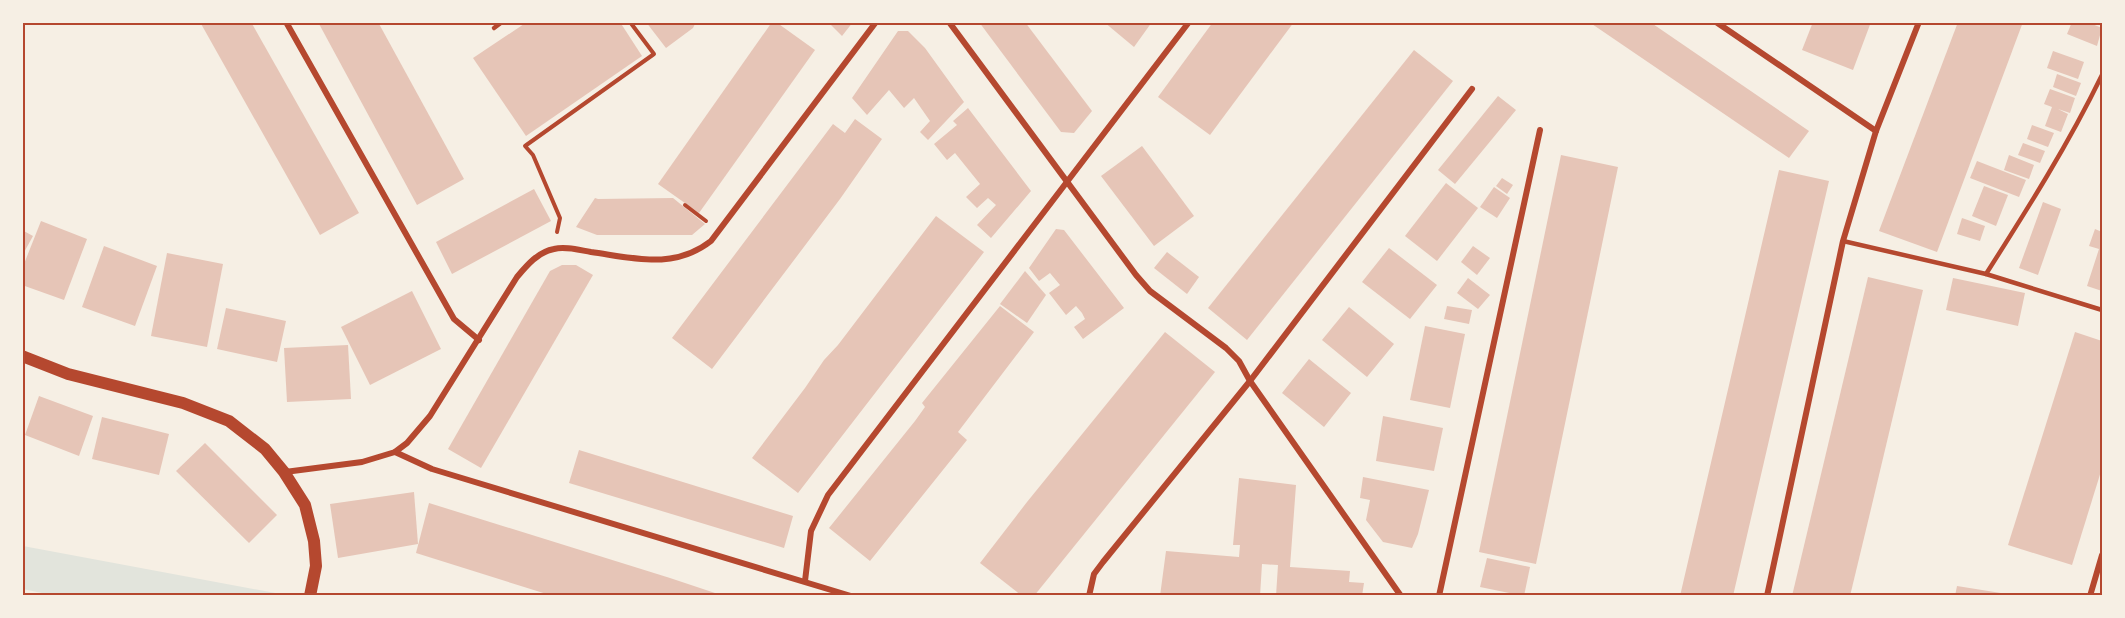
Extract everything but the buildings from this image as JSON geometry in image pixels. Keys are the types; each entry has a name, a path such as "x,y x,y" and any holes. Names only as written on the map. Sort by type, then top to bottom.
{"main road":[{"path":"22,356 68,374 183,403 230,422 265,449 284,472 305,505 314,541 316,566 310,596"}],"street":[{"path":"286,22 454,319 478,340"},
{"path":"284,472 362,462 395,452 407,443 430,416 523,270 539,255 554,249 572,249 660,260 680,258 698,251 711,241 876,22"},
{"path":"949,22 1136,275 1150,291 1226,348 1239,361 1250,381 1401,596"},
{"path":"805,581 811,531 828,495 1189,22"},
{"path":"1716,22 1876,131"},
{"path":"1767,596 1843,241 1876,131 1919,22"},
{"path":"1089,596 1095,574 1103,562 1250,381 1473,89"},
{"path":"1439,596 1540,130"},
{"path":"395,452 432,469 851,596"},
{"path":"2090,596 2103,555"}],"lane":[{"path":"494,28 502,22"},
{"path":"1986,274 2042,187 2103,75"},
{"path":"1843,241 1986,274 2103,310"}],"path":[{"path":"554,249 560,218 533,155 525,146 654,54 630,22"},
{"path":"685,205 718,231"}],"shaded area":[{"path":"22,546 286,595 56,596 23,589"}]}
